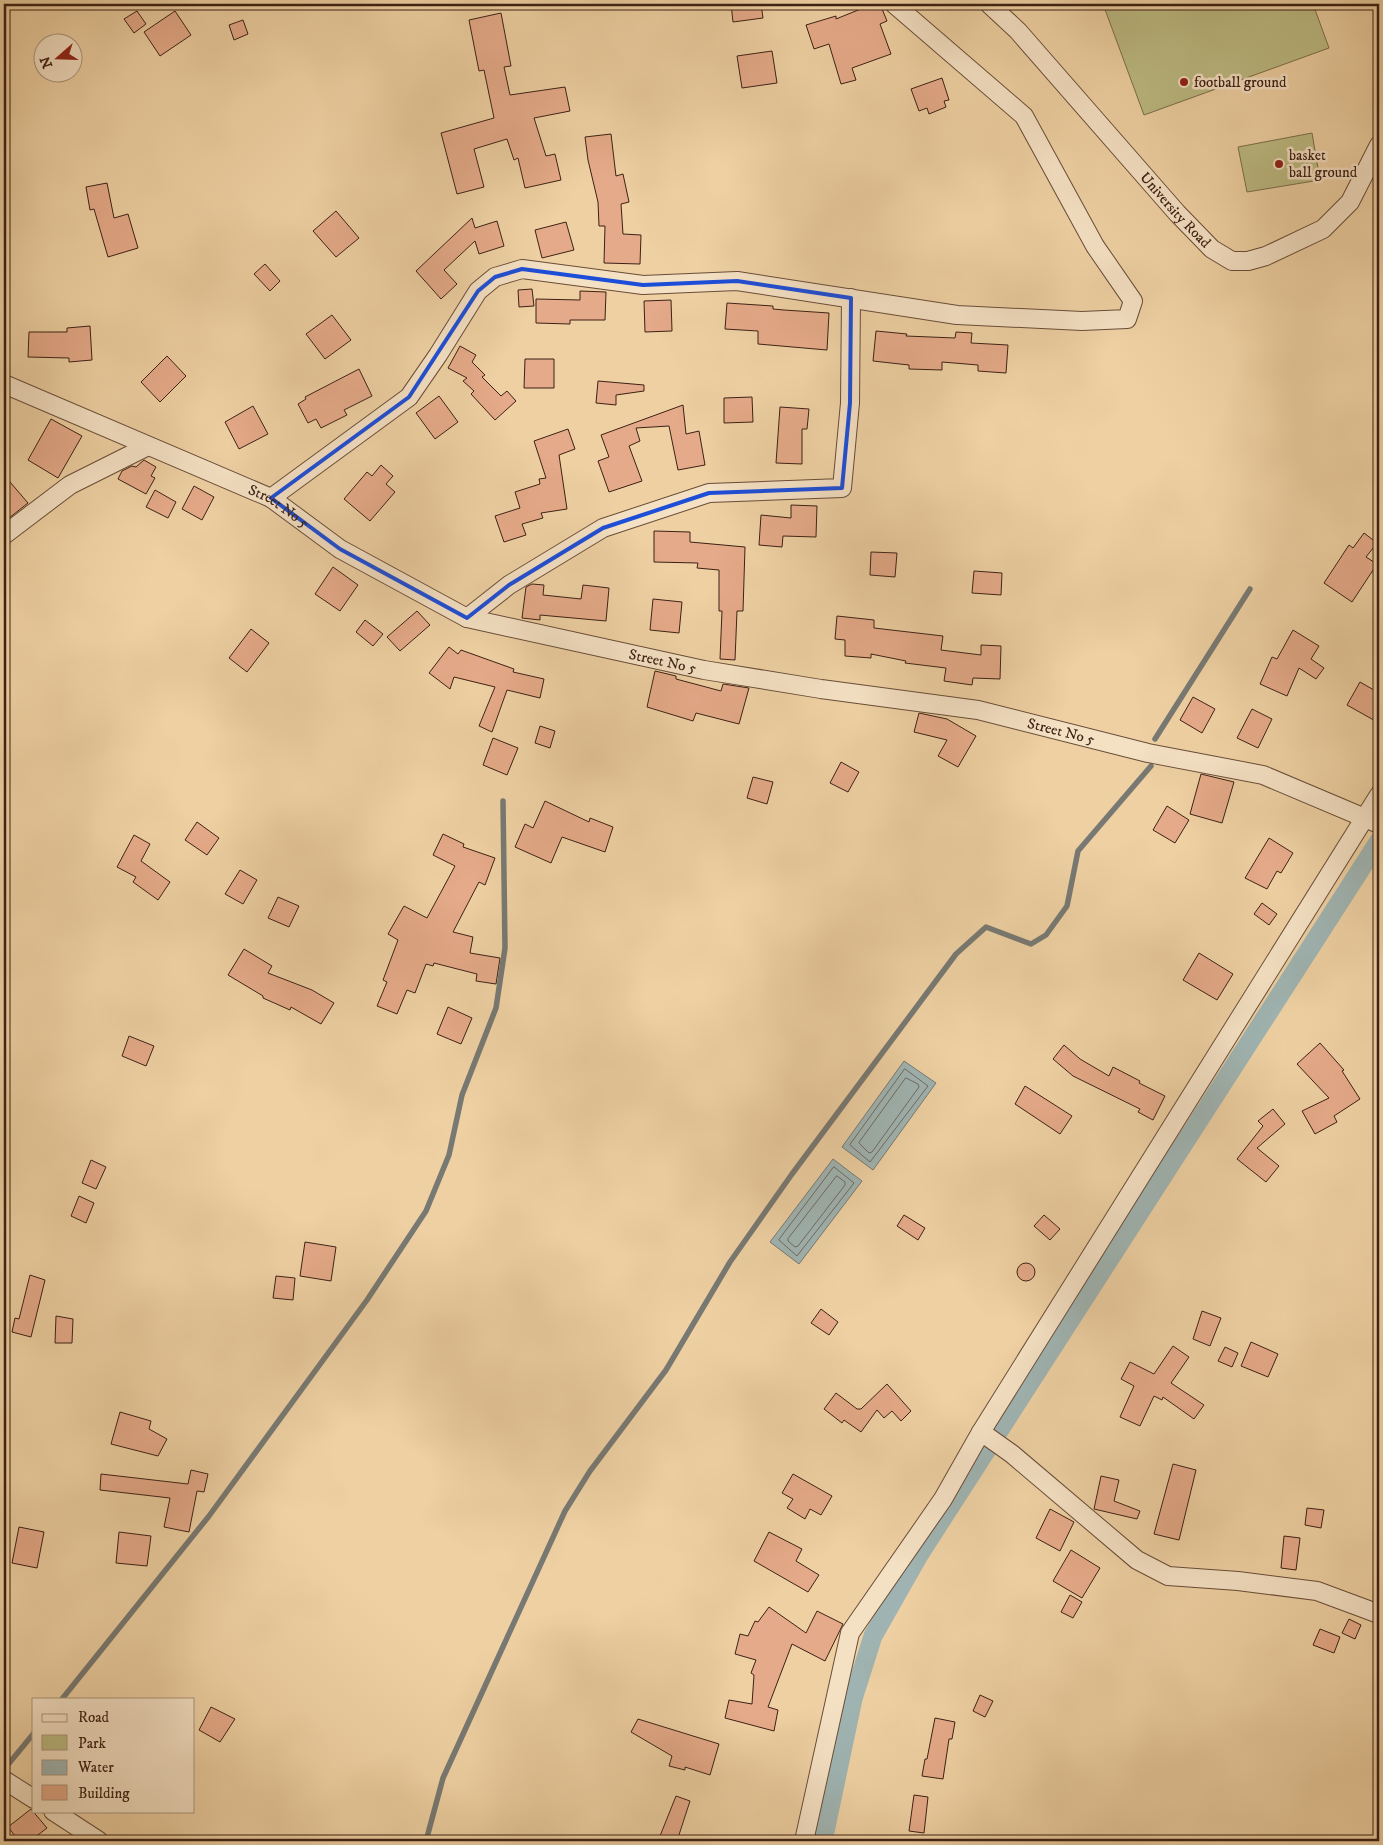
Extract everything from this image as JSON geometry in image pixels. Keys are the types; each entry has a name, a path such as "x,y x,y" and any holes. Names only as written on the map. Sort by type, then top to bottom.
{"street":[{"path":"272,498 409,397 438,356 478,291 495,277 522,269 643,285 737,281 957,315 1082,321 1127,319 1134,301 1096,246 1024,116 894,4"},
{"name":"University Road","path":"989,4 1018,31 1177,213 1212,250 1223,257 1241,262 1266,256 1323,229 1350,202 1379,145"},
{"path":"467,618 509,585 603,528 709,493 842,488 850,403 851,298"},
{"name":"Street No 5","path":"4,384 146,447 272,498 340,549 467,618 704,670 821,689 978,710 1148,753 1263,775 1373,822"},
{"path":"4,535 70,485 146,447"},
{"path":"804,1841 850,1633 943,1499 1373,822 1379,795"},
{"path":"984,1434 1012,1454 1137,1560 1168,1576 1238,1581 1317,1591 1379,1614"},
{"path":"6,1785 32,1798"},
{"path":"55,1812 99,1841"}],"highlighted area":[{"path":"522,269 643,285 737,281 851,298 850,403 842,488 709,493 603,528 509,585 467,618 340,549 271,498 409,397 478,291 495,277"}],"green space":[{"name":"football ground","path":"1103,4 1313,4 1329,48 1144,115"},
{"name":"basket ball ground","path":"1312,133 1320,180 1247,192 1238,147"}],"water":[{"path":"904,1061 936,1083 873,1170 842,1147"},
{"path":"833,1159 862,1181 799,1264 770,1242"}],"building":[{"path":"731,4 761,4 763,18 733,22"},
{"path":"873,4 880,4 887,21 880,24 891,54 852,68 856,80 841,84 829,44 814,49 806,25 836,16 836,19"},
{"path":"137,11 146,24 134,33 124,19"},
{"path":"175,11 191,35 160,56 144,32"},
{"path":"501,13 511,66 504,67 510,95 565,87 570,111 534,118 546,156 555,154 561,180 525,188 518,158 514,160 507,139 474,149 484,187 457,194 441,133 494,118 484,70 479,71 469,20"},
{"path":"243,20 248,34 234,40 229,25"},
{"path":"772,51 777,83 742,88 737,56"},
{"path":"942,78 949,100 944,101 946,107 929,114 927,108 919,111 911,89"},
{"path":"611,134 616,176 623,174 629,202 621,204 623,234 641,235 640,264 604,263 605,226 599,226 598,202 588,160 585,137"},
{"path":"107,183 114,218 128,214 138,248 108,257 94,209 90,210 86,187"},
{"path":"336,211 359,238 336,257 313,231"},
{"path":"472,218 475,228 497,221 504,246 479,254 475,241 444,270 457,284 441,299 416,271"},
{"path":"566,222 574,250 542,258 535,230"},
{"path":"265,264 280,281 270,291 254,274"},
{"path":"532,289 534,306 519,307 518,290"},
{"path":"580,291 606,292 605,320 570,320 570,324 536,323 536,299 580,300"},
{"path":"671,300 672,331 645,332 644,301"},
{"path":"727,303 773,306 773,309 829,313 827,350 758,344 758,331 725,329"},
{"path":"332,315 351,340 325,359 306,334"},
{"path":"90,326 92,360 69,362 69,358 28,357 29,332 67,332 67,328"},
{"path":"876,331 907,334 906,336 955,338 956,332 972,333 971,343 1008,345 1006,373 978,371 978,365 942,362 942,370 909,369 909,365 873,361"},
{"path":"460,346 476,355 472,362 485,375 482,377 501,396 507,391 516,401 495,420 471,394 474,391 463,381 467,378 448,368"},
{"path":"167,356 186,376 160,402 141,382"},
{"path":"525,359 554,359 554,388 524,388"},
{"path":"359,369 372,396 344,410 347,415 321,428 316,419 308,423 298,404 306,399 305,397"},
{"path":"598,381 644,385 644,391 616,395 616,405 596,403"},
{"path":"439,396 458,422 435,439 416,413"},
{"path":"752,397 753,422 724,423 724,398"},
{"path":"683,405 686,434 699,431 705,465 678,470 669,426 636,428 640,441 629,446 642,481 609,492 598,461 609,457 601,435"},
{"path":"253,406 268,434 239,449 225,422"},
{"path":"780,407 809,409 807,429 802,429 802,464 776,463"},
{"path":"51,419 82,436 58,478 28,460"},
{"path":"568,429 575,449 559,455 567,509 541,513 543,518 522,524 526,535 504,542 495,516 520,508 515,492 540,484 539,479 546,478 534,441"},
{"path":"144,460 156,467 151,476 155,478 146,494 118,479 122,471 132,466 136,467"},
{"path":"381,465 393,476 386,484 395,492 370,521 344,499 367,472 372,476"},
{"path":"4,475 28,503 4,522"},
{"path":"194,486 214,497 202,520 182,509"},
{"path":"155,490 176,502 168,518 146,507"},
{"path":"791,505 817,506 816,537 783,536 782,547 759,545 761,515 791,518"},
{"path":"654,531 690,532 690,542 745,547 743,611 737,611 735,660 720,659 722,611 719,611 719,570 697,568 698,563 654,562"},
{"path":"1364,533 1377,543 1366,557 1377,564 1352,602 1324,583 1349,545 1353,548"},
{"path":"871,552 897,553 895,577 870,575"},
{"path":"333,567 358,585 340,611 315,594"},
{"path":"974,571 1002,573 1001,595 972,593"},
{"path":"532,584 544,585 543,595 581,599 583,585 609,588 606,621 540,615 540,620 522,618 526,587"},
{"path":"653,599 682,602 679,633 650,630"},
{"path":"417,611 430,625 400,651 387,637"},
{"path":"837,616 874,620 874,628 943,636 941,650 981,655 981,645 1001,646 1000,679 973,678 972,685 944,681 946,668 905,663 906,661 871,654 871,658 845,656 845,640 835,639"},
{"path":"365,620 383,634 373,646 356,632"},
{"path":"251,629 269,643 247,672 229,658"},
{"path":"1293,630 1319,646 1311,659 1324,668 1316,679 1299,668 1287,696 1260,684 1272,657 1277,659"},
{"path":"449,647 458,654 461,650 514,669 513,672 544,679 540,698 507,690 492,732 479,726 495,687 454,677 450,689 429,673"},
{"path":"655,671 676,676 676,679 721,691 723,684 749,688 739,724 696,713 693,721 647,707"},
{"path":"1360,682 1379,693 1379,723 1347,705"},
{"path":"1193,697 1215,709 1202,733 1180,720"},
{"path":"1252,709 1272,719 1258,748 1237,738"},
{"path":"919,713 947,719 976,736 958,767 938,756 947,740 914,732"},
{"path":"540,726 555,731 550,748 535,743"},
{"path":"493,738 518,748 507,775 483,765"},
{"path":"841,762 859,772 848,792 830,783"},
{"path":"1201,774 1234,782 1222,823 1190,814"},
{"path":"753,777 773,782 767,804 747,798"},
{"path":"545,801 589,822 590,818 613,827 605,852 562,837 551,863 515,847 525,824 533,828"},
{"path":"1167,806 1189,820 1175,843 1153,830"},
{"path":"197,822 219,838 207,855 185,840"},
{"path":"443,834 464,844 463,847 495,858 485,885 479,882 453,932 473,937 470,953 500,958 496,984 476,981 477,974 434,963 433,966 426,964 415,993 407,990 397,1014 377,1006 387,982 383,980 398,940 388,934 404,906 427,918 455,866 433,855"},
{"path":"134,835 150,844 141,861 170,882 158,900 133,882 136,877 117,867"},
{"path":"1269,838 1293,853 1281,873 1277,871 1267,889 1245,878"},
{"path":"240,870 257,880 243,904 225,894"},
{"path":"278,897 299,906 289,927 268,918"},
{"path":"1262,903 1277,914 1269,925 1254,914"},
{"path":"244,949 272,966 268,973 312,990 334,1003 321,1024 291,1007 290,1010 263,998 263,996 228,975"},
{"path":"1199,953 1233,974 1217,1000 1183,980"},
{"path":"448,1007 472,1018 461,1044 437,1034"},
{"path":"129,1036 154,1046 146,1066 122,1056"},
{"path":"1320,1043 1344,1070 1342,1071 1360,1099 1334,1116 1337,1122 1315,1134 1302,1111 1329,1098 1297,1064"},
{"path":"1064,1045 1080,1059 1109,1076 1113,1067 1165,1096 1153,1120 1138,1112 1140,1109 1073,1076 1053,1059"},
{"path":"1025,1086 1072,1116 1060,1134 1015,1104"},
{"path":"1273,1109 1285,1124 1257,1148 1279,1166 1266,1182 1237,1159 1263,1126 1258,1121"},
{"path":"91,1160 106,1167 96,1189 82,1183"},
{"path":"79,1196 94,1203 86,1223 71,1216"},
{"path":"904,1215 925,1228 918,1240 897,1226"},
{"path":"1044,1215 1060,1229 1050,1240 1034,1226"},
{"path":"305,1242 336,1247 331,1281 300,1276"},
{"path":"1022,1263 1030,1263 1035,1268 1033,1279 1022,1281 1017,1276 1017,1268"},
{"path":"30,1275 45,1280 31,1337 12,1332 15,1318 19,1319"},
{"path":"276,1276 295,1278 293,1300 273,1298"},
{"path":"821,1309 838,1322 829,1335 811,1323"},
{"path":"1202,1311 1221,1318 1210,1346 1193,1339"},
{"path":"56,1316 73,1319 72,1343 55,1343"},
{"path":"1251,1342 1278,1354 1268,1377 1241,1366"},
{"path":"1173,1346 1189,1357 1171,1383 1204,1405 1194,1419 1163,1397 1162,1400 1154,1396 1140,1426 1120,1417 1134,1386 1121,1379 1130,1362 1154,1374"},
{"path":"1225,1347 1238,1353 1232,1367 1218,1361"},
{"path":"887,1384 911,1411 901,1421 892,1411 884,1418 877,1410 861,1432 844,1420 842,1423 824,1409 836,1393 857,1409 861,1409"},
{"path":"120,1412 151,1421 149,1429 167,1439 158,1456 111,1444"},
{"path":"1173,1464 1196,1470 1179,1540 1154,1534"},
{"path":"191,1470 208,1474 204,1492 197,1491 189,1532 164,1527 170,1498 100,1490 101,1474 188,1484"},
{"path":"793,1474 832,1496 821,1515 810,1509 805,1519 787,1508 793,1499 782,1493"},
{"path":"1101,1476 1119,1480 1114,1501 1140,1511 1137,1519 1094,1509"},
{"path":"1307,1508 1324,1510 1321,1528 1305,1525"},
{"path":"1050,1509 1074,1522 1060,1551 1036,1538"},
{"path":"19,1527 44,1532 37,1568 12,1563"},
{"path":"119,1532 151,1536 147,1566 116,1563"},
{"path":"769,1532 802,1549 796,1561 819,1575 808,1592 754,1561"},
{"path":"1284,1536 1300,1538 1296,1570 1281,1568"},
{"path":"1071,1550 1100,1568 1082,1598 1053,1581"},
{"path":"1070,1595 1082,1602 1073,1618 1061,1612"},
{"path":"769,1607 806,1633 817,1611 843,1624 825,1661 792,1644 768,1707 778,1710 774,1731 725,1718 729,1700 752,1704 754,1675 751,1673 756,1660 735,1654 740,1634 748,1636 755,1621 758,1622"},
{"path":"1349,1619 1361,1625 1355,1639 1342,1633"},
{"path":"1320,1629 1340,1637 1334,1653 1313,1645"},
{"path":"980,1695 993,1701 985,1717 973,1711"},
{"path":"211,1707 235,1719 220,1742 199,1730"},
{"path":"935,1718 955,1722 952,1739 949,1739 943,1779 922,1776"},
{"path":"638,1719 719,1744 710,1775 685,1767 685,1770 669,1766 672,1756 631,1732"},
{"path":"914,1795 928,1797 924,1833 909,1831"},
{"path":"676,1796 690,1801 677,1841 658,1841"},
{"path":"31,1809 47,1828 30,1841 19,1841 8,1827"}],"waterway":[{"path":"1155,739 1250,589"},
{"path":"426,1841 443,1778 565,1511 590,1471 666,1370 730,1262 792,1174 956,954 986,927 1031,944 1046,935 1067,906 1078,851 1151,766"},
{"path":"63,1698 209,1516 367,1300 426,1211 449,1155 462,1095 496,1008 505,948 503,801"},
{"path":"823,1841 853,1699 873,1636 919,1555 1379,841"},
{"path":"6,1767 32,1735"}],"place":[{"name":"football ground","path":"1184,82"},
{"name":"basket ball ground","path":"1279,164"}]}
